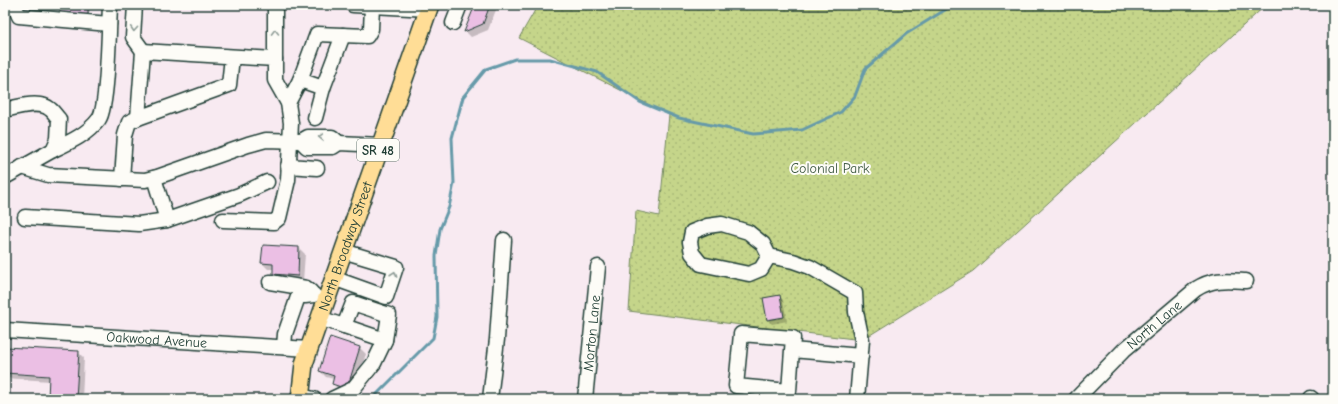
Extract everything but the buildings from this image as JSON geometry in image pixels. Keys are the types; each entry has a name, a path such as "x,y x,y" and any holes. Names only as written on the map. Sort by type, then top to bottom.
{"main road":[{"name":"North Broadway Street","path":"304,398 304,364 319,318 320,298 333,278 429,7"}],"street":[{"path":"14,5 19,16 109,24"},
{"path":"5,177 53,150 82,136 100,118 105,98 110,5"},
{"path":"135,5 133,37 143,51 138,118"},
{"path":"223,220 274,222 279,218 288,180 288,166 296,141 291,123 288,102 275,80 275,5"},
{"path":"353,5 372,7 429,7"},
{"path":"453,23 460,5"},
{"path":"288,102 300,80 317,34 367,36 371,29 372,7"},
{"path":"315,118 323,88 343,35"},
{"path":"143,51 275,59"},
{"path":"122,179 125,135 129,122 229,85 232,57"},
{"path":"300,80 323,88"},
{"path":"5,110 19,106 36,105 49,108 59,119 58,139 53,150"},
{"path":"22,167 48,175 145,180 266,140 296,141 308,137 332,137 339,143 380,145"},
{"path":"288,166 317,168"},
{"path":"154,178 167,220"},
{"path":"25,217 139,224 167,220 239,195 267,182"},
{"path":"722,224 748,232 763,244 769,256 761,269 749,274 701,264 692,253 690,242 692,232 707,226 722,224"},
{"path":"490,399 497,339 504,240"},
{"path":"333,278 386,297 396,267 343,251"},
{"path":"769,256 793,260 810,267 855,293 856,312 862,340 858,399"},
{"name":"Morton Lane","path":"585,399 598,267"},
{"name":"North Lane","path":"1076,399 1129,345 1196,289 1209,282 1217,280 1246,281"},
{"path":"270,282 306,288 320,298"},
{"path":"284,347 285,334 299,294 320,298"},
{"path":"373,310 378,294"},
{"path":"332,399 353,389 374,363 385,340 389,315 353,303 344,326"},
{"path":"319,318 385,340"},
{"name":"Oakwood Avenue","path":"5,330 309,349"},
{"path":"741,334 793,338 792,350 789,391 736,386 741,334"},
{"path":"792,350 861,356"}],"green space":[{"name":"Colonial Park","path":"538,5 1266,5 973,271 862,340 629,311 636,211 659,216 669,115 519,38"}],"waterway":[{"path":"372,399 433,338 437,317 436,256 440,229 449,207 454,183 452,138 463,97 486,69 515,59 550,59 597,72 640,102 679,118 753,134 802,130 841,112 855,96 865,69 906,34 953,5"}]}
